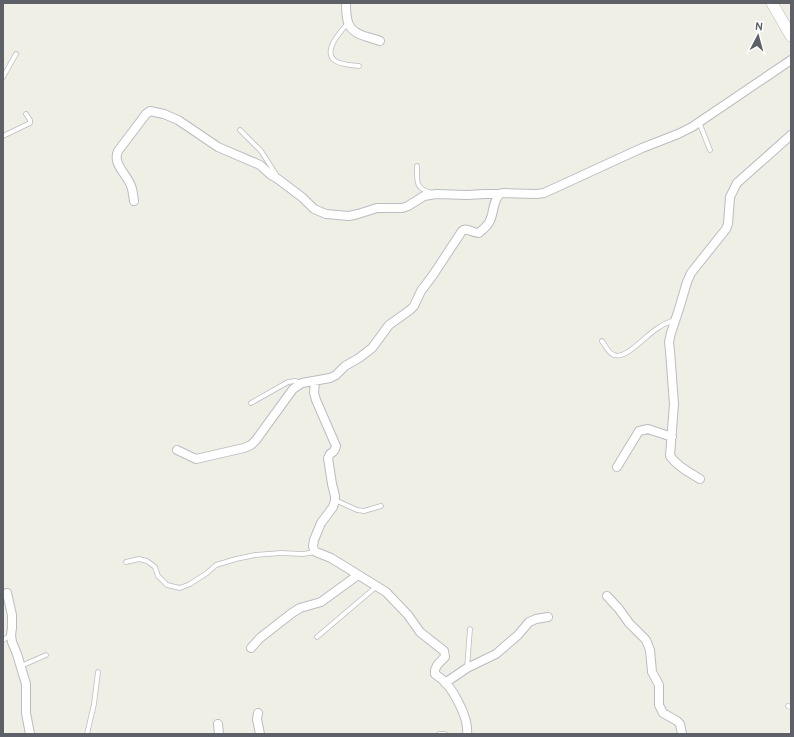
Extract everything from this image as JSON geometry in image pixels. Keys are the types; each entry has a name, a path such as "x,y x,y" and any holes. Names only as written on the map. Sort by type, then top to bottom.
{"main road":[{"path":"772,3 791,36"}],"street":[{"path":"346,3 348,23 351,28 357,33 380,41"},
{"path":"134,202 131,186 117,163 116,156 146,114 150,111 164,114 178,120 218,147 256,163 303,198 314,209 326,214 348,216 377,208 402,208 424,196 436,194 500,194 503,192 544,193 642,148 678,134 791,60"},
{"path":"700,479 684,469 670,456 674,404 669,342 691,273 728,224 730,197 736,183 791,135"},
{"path":"177,450 196,459 251,445 293,389 302,384 330,378 336,375 345,366 372,348 389,324 414,306 421,291 462,231 465,229 474,233 479,233 488,224 491,220 494,204 500,194"},
{"path":"315,381 314,393 316,400 336,446 328,458 335,500 321,523 312,546 316,552 330,558 386,592 411,618 420,632 444,651 445,657 436,667 435,674 446,683 451,690 464,716 467,734"},
{"path":"617,467 640,431 648,430 672,437"},
{"path":"250,648 260,638 292,613 300,608 321,602 358,575"},
{"path":"7,593 12,615 12,642 26,684 26,713 30,734"},
{"path":"607,596 620,609 629,623 646,640 650,650 652,672 659,685 659,705 663,713 680,724 682,734"},
{"path":"446,683 467,668 496,654 518,635 529,622 548,617"},
{"path":"258,713 257,719 260,734"},
{"path":"218,724 220,734"}],"lane":[{"path":"348,23 334,40 331,53 333,59 337,62 359,66"},
{"path":"3,77 16,54"},
{"path":"3,136 30,123 30,120 26,114"},
{"path":"698,122 710,150"},
{"path":"240,130 261,151 278,179"},
{"path":"417,166 417,181 419,186 423,190 436,194"},
{"path":"602,341 614,355 619,356 626,354 658,328 675,320"},
{"path":"251,403 288,382 295,381 302,384"},
{"path":"335,500 364,511 381,506"},
{"path":"126,562 139,559 147,561 155,567 158,576 167,585 180,588 190,584 216,565 236,559 255,555 281,553 303,554 316,552"},
{"path":"317,637 377,586"},
{"path":"467,668 470,629"},
{"path":"3,640 11,635"},
{"path":"21,666 46,655"},
{"path":"87,734 94,704 98,672"},
{"path":"439,734 446,734"}]}
